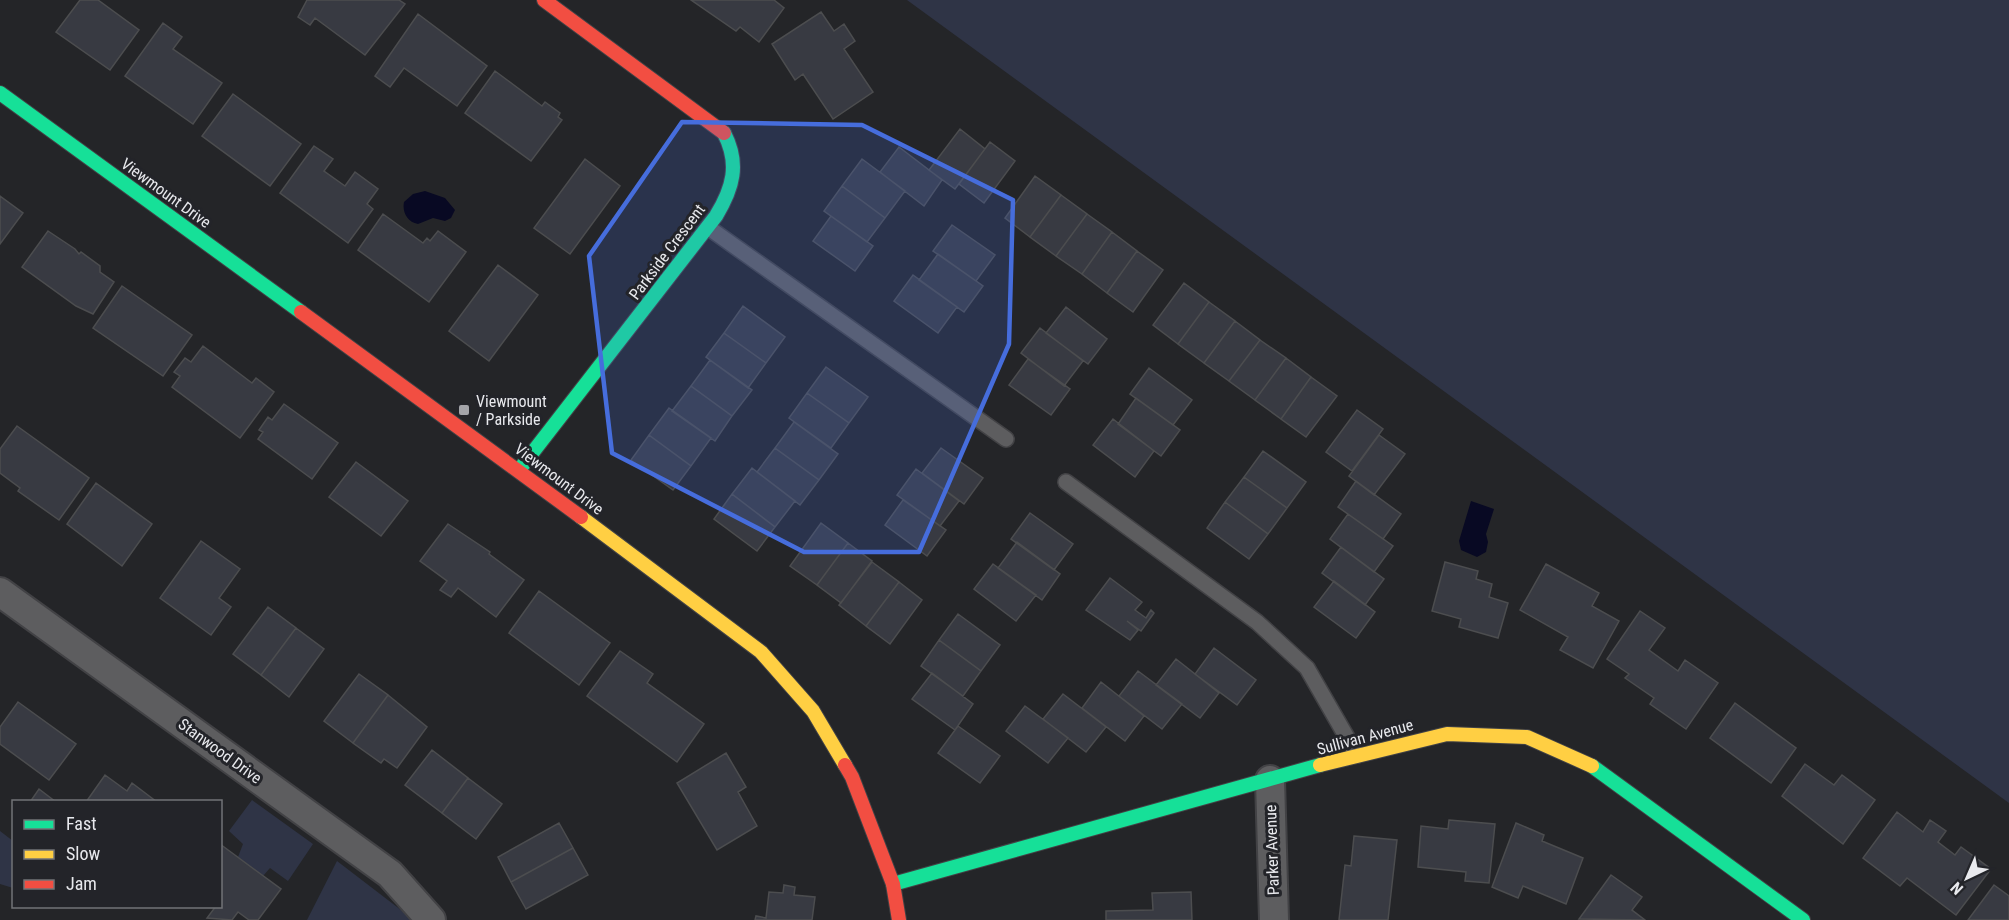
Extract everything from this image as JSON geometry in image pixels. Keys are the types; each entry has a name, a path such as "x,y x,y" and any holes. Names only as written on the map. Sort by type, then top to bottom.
{"street":[{"name":"Parkside Crescent","path":"519,470 709,228 726,200 736,165 732,146 724,133 544,0"},
{"name":"Viewmount Drive","path":"0,93 519,470 761,652 813,711 852,777 894,884 898,920"},
{"name":"Stanwood Drive","path":"0,592 390,874 431,920"},
{"name":"Sullivan Avenue","path":"894,884 1357,755 1447,734 1527,737 1594,767 1803,920"},
{"name":"Parker Avenue","path":"1270,780 1274,920"}],"lane":[{"path":"709,228 1006,439"},
{"path":"1066,482 1257,622 1307,668 1357,755"}],"highlighted area":[{"path":"682,122 862,125 1013,200 1009,344 919,552 804,552 612,453 589,256"}],"shaded area":[{"path":"907,0 2009,0 2009,803"},
{"path":"425,191 445,198 455,210 451,218 445,221 433,218 418,224 408,219 404,202 413,194"},
{"path":"1471,501 1494,509 1486,534 1488,542 1486,552 1477,557 1461,550 1459,541"},
{"path":"252,800 313,844 288,881 270,868 263,876 238,857 243,844 229,831"},
{"path":"0,831 12,840 12,888 0,884"},
{"path":"337,861 414,920 307,920"}],"building":[{"path":"80,0 98,0 139,30 110,70 56,32"},
{"path":"307,0 399,0 405,4 365,55 315,18 310,25 298,17"},
{"path":"691,0 774,0 784,8 759,42 740,27 736,31"},
{"path":"821,12 834,31 844,24 855,41 844,49 873,92 833,119 803,74 795,80 772,44"},
{"path":"418,14 487,66 457,106 404,68 390,87 375,76"},
{"path":"163,23 182,37 173,49 222,83 193,124 125,76"},
{"path":"495,71 542,106 545,102 560,113 558,117 562,120 531,161 465,113"},
{"path":"233,94 301,144 270,186 202,136"},
{"path":"960,129 985,149 955,189 929,170"},
{"path":"990,142 1015,161 984,203 959,184"},
{"path":"314,146 333,159 324,171 345,186 355,172 378,189 367,204 373,209 348,243 280,193"},
{"path":"899,147 942,180 924,206 880,172"},
{"path":"585,159 620,186 570,254 534,228"},
{"path":"862,159 905,191 885,218 842,186"},
{"path":"1035,176 1061,195 1030,237 1005,218"},
{"path":"842,186 885,218 867,242 824,211"},
{"path":"1061,195 1087,214 1056,256 1030,237"},
{"path":"0,196 23,213 0,244"},
{"path":"383,214 423,243 427,238 430,241 438,231 466,252 429,302 358,250"},
{"path":"1087,214 1112,232 1082,274 1056,256"},
{"path":"831,216 873,246 855,271 813,241"},
{"path":"952,225 995,255 976,281 933,251"},
{"path":"48,231 100,266 100,272 114,282 93,314 76,306 22,267"},
{"path":"1112,232 1137,251 1107,293 1082,274"},
{"path":"1137,251 1163,270 1133,312 1107,293"},
{"path":"938,254 983,286 964,312 919,280"},
{"path":"498,265 538,295 489,361 449,331"},
{"path":"913,275 957,307 938,333 894,301"},
{"path":"1184,283 1209,302 1178,344 1153,325"},
{"path":"122,286 192,335 163,376 93,328"},
{"path":"1209,302 1235,321 1204,363 1178,344"},
{"path":"743,306 785,337 766,363 724,333"},
{"path":"1066,307 1107,339 1088,364 1046,333"},
{"path":"1235,321 1260,340 1229,381 1204,363"},
{"path":"1040,328 1083,361 1064,386 1021,353"},
{"path":"724,333 766,363 748,388 706,357"},
{"path":"1260,340 1286,358 1255,400 1229,381"},
{"path":"203,346 252,383 256,378 274,392 240,438 172,387 180,376 174,372 185,358 191,362"},
{"path":"1286,358 1311,377 1281,419 1255,400"},
{"path":"1028,359 1070,389 1051,415 1009,385"},
{"path":"710,360 752,390 732,416 691,386"},
{"path":"826,367 868,397 849,423 807,393"},
{"path":"1149,368 1192,400 1173,425 1130,394"},
{"path":"1311,377 1337,396 1306,437 1281,419"},
{"path":"691,386 732,416 715,441 672,411"},
{"path":"807,393 849,423 831,448 789,418"},
{"path":"1136,398 1180,430 1161,456 1118,424"},
{"path":"284,404 338,443 312,479 258,439 263,432 259,430 268,417 272,420"},
{"path":"669,408 711,438 691,466 649,435"},
{"path":"1357,410 1383,429 1352,471 1326,452"},
{"path":"1113,419 1154,451 1135,477 1093,445"},
{"path":"794,422 838,454 819,480 775,448"},
{"path":"17,426 89,478 59,520 18,491 20,488 0,473 0,449"},
{"path":"649,435 691,466 673,490 631,460"},
{"path":"1379,435 1405,454 1374,495 1349,476"},
{"path":"775,448 819,480 800,505 757,472"},
{"path":"941,448 983,478 964,504 922,473"},
{"path":"1263,451 1306,482 1287,508 1244,477"},
{"path":"356,462 408,501 381,536 329,497"},
{"path":"752,468 795,501 775,527 732,494"},
{"path":"916,469 959,501 940,526 897,495"},
{"path":"1244,477 1287,508 1268,534 1225,502"},
{"path":"1356,481 1401,514 1383,539 1338,507"},
{"path":"96,483 152,524 122,566 67,524"},
{"path":"732,494 775,527 757,551 714,519"},
{"path":"903,500 946,530 927,556 885,525"},
{"path":"1225,502 1268,534 1249,559 1207,528"},
{"path":"1030,513 1073,544 1054,570 1011,539"},
{"path":"1348,514 1393,546 1374,572 1330,539"},
{"path":"821,523 848,543 817,585 790,566"},
{"path":"448,524 490,552 489,554 524,580 496,617 458,588 451,597 440,590 447,581 420,561"},
{"path":"201,541 240,569 219,598 231,607 211,635 160,598"},
{"path":"1017,542 1060,574 1042,600 998,568"},
{"path":"848,543 872,561 841,603 817,585"},
{"path":"1341,547 1384,579 1365,605 1322,573"},
{"path":"872,562 899,582 866,626 839,605"},
{"path":"1445,562 1478,571 1476,579 1492,584 1489,597 1508,603 1498,638 1459,627 1461,619 1432,611"},
{"path":"993,564 1036,595 1016,621 974,589"},
{"path":"1546,564 1599,593 1592,606 1619,621 1593,668 1560,650 1568,637 1520,610"},
{"path":"1110,578 1142,602 1135,610 1146,618 1151,610 1154,613 1141,631 1127,621 1138,630 1130,640 1086,610"},
{"path":"1334,581 1375,612 1356,638 1314,607"},
{"path":"899,582 922,600 890,644 866,626"},
{"path":"539,591 610,643 579,685 509,633"},
{"path":"268,607 296,628 261,675 233,654"},
{"path":"1640,611 1665,628 1649,650 1678,671 1685,660 1718,683 1686,729 1650,704 1654,698 1625,678 1629,674 1607,659"},
{"path":"958,614 1000,645 981,671 939,640"},
{"path":"296,628 324,649 289,697 261,675"},
{"path":"939,640 981,671 963,696 921,666"},
{"path":"1214,648 1256,680 1237,705 1195,674"},
{"path":"620,651 653,674 647,683 704,724 677,762 587,696"},
{"path":"1176,659 1219,693 1200,718 1156,685"},
{"path":"1138,671 1182,704 1162,729 1119,696"},
{"path":"932,673 973,704 955,730 912,699"},
{"path":"359,674 388,695 353,743 324,721"},
{"path":"1101,682 1144,716 1125,741 1082,708"},
{"path":"1063,694 1106,727 1086,752 1043,719"},
{"path":"388,695 427,727 397,768 384,759 381,763 353,743"},
{"path":"18,702 76,744 49,780 0,744 0,727"},
{"path":"1735,703 1796,748 1771,783 1710,738"},
{"path":"1025,706 1068,738 1048,763 1006,731"},
{"path":"958,726 1000,756 980,783 938,753"},
{"path":"432,750 468,778 442,813 405,785"},
{"path":"726,753 746,787 738,792 757,826 717,850 677,783"},
{"path":"1805,764 1834,785 1842,775 1875,800 1843,844 1782,796"},
{"path":"105,775 127,791 132,783 154,800 87,800"},
{"path":"468,778 502,804 476,839 442,813"},
{"path":"39,789 53,800 31,800"},
{"path":"1897,812 1923,832 1930,820 1946,831 1938,842 1955,855 1961,847 1991,869 1956,915 1907,878 1900,886 1863,858"},
{"path":"1449,820 1495,824 1489,883 1465,881 1466,872 1418,867 1421,826 1448,829"},
{"path":"559,823 573,848 511,882 498,857"},
{"path":"1516,823 1544,835 1542,841 1583,858 1566,904 1523,886 1518,898 1492,887"},
{"path":"1354,836 1397,840 1388,920 1339,920 1345,865 1351,866"},
{"path":"222,845 281,889 258,920 249,920 238,912 232,920 207,918 214,908 222,908"},
{"path":"573,848 588,875 526,909 511,882"},
{"path":"1611,875 1642,897 1632,910 1645,920 1579,919"},
{"path":"784,885 795,887 794,895 815,897 812,920 755,920 756,916 766,918 769,892 783,893"},
{"path":"1994,885 2009,896 2009,920 1968,920"},
{"path":"1191,892 1192,920 1106,920 1106,911 1153,910 1152,893"}],"traffic: fast":[{"path":"0,93 301,312"},
{"path":"519,470 716,216 727,196 733,166 732,155 724,133"},
{"path":"893,884 1320,765"},
{"path":"1592,766 1803,920"}],"traffic: slow":[{"path":"581,517 761,652 813,711 845,765"},
{"path":"1320,765 1447,734 1527,737 1592,766"}],"traffic: jam":[{"path":"544,0 724,133"},
{"path":"301,312 581,517"},
{"path":"845,765 852,777 893,884 899,920"}],"place":[{"name":"Viewmount / Parkside","path":"464,410"}]}
